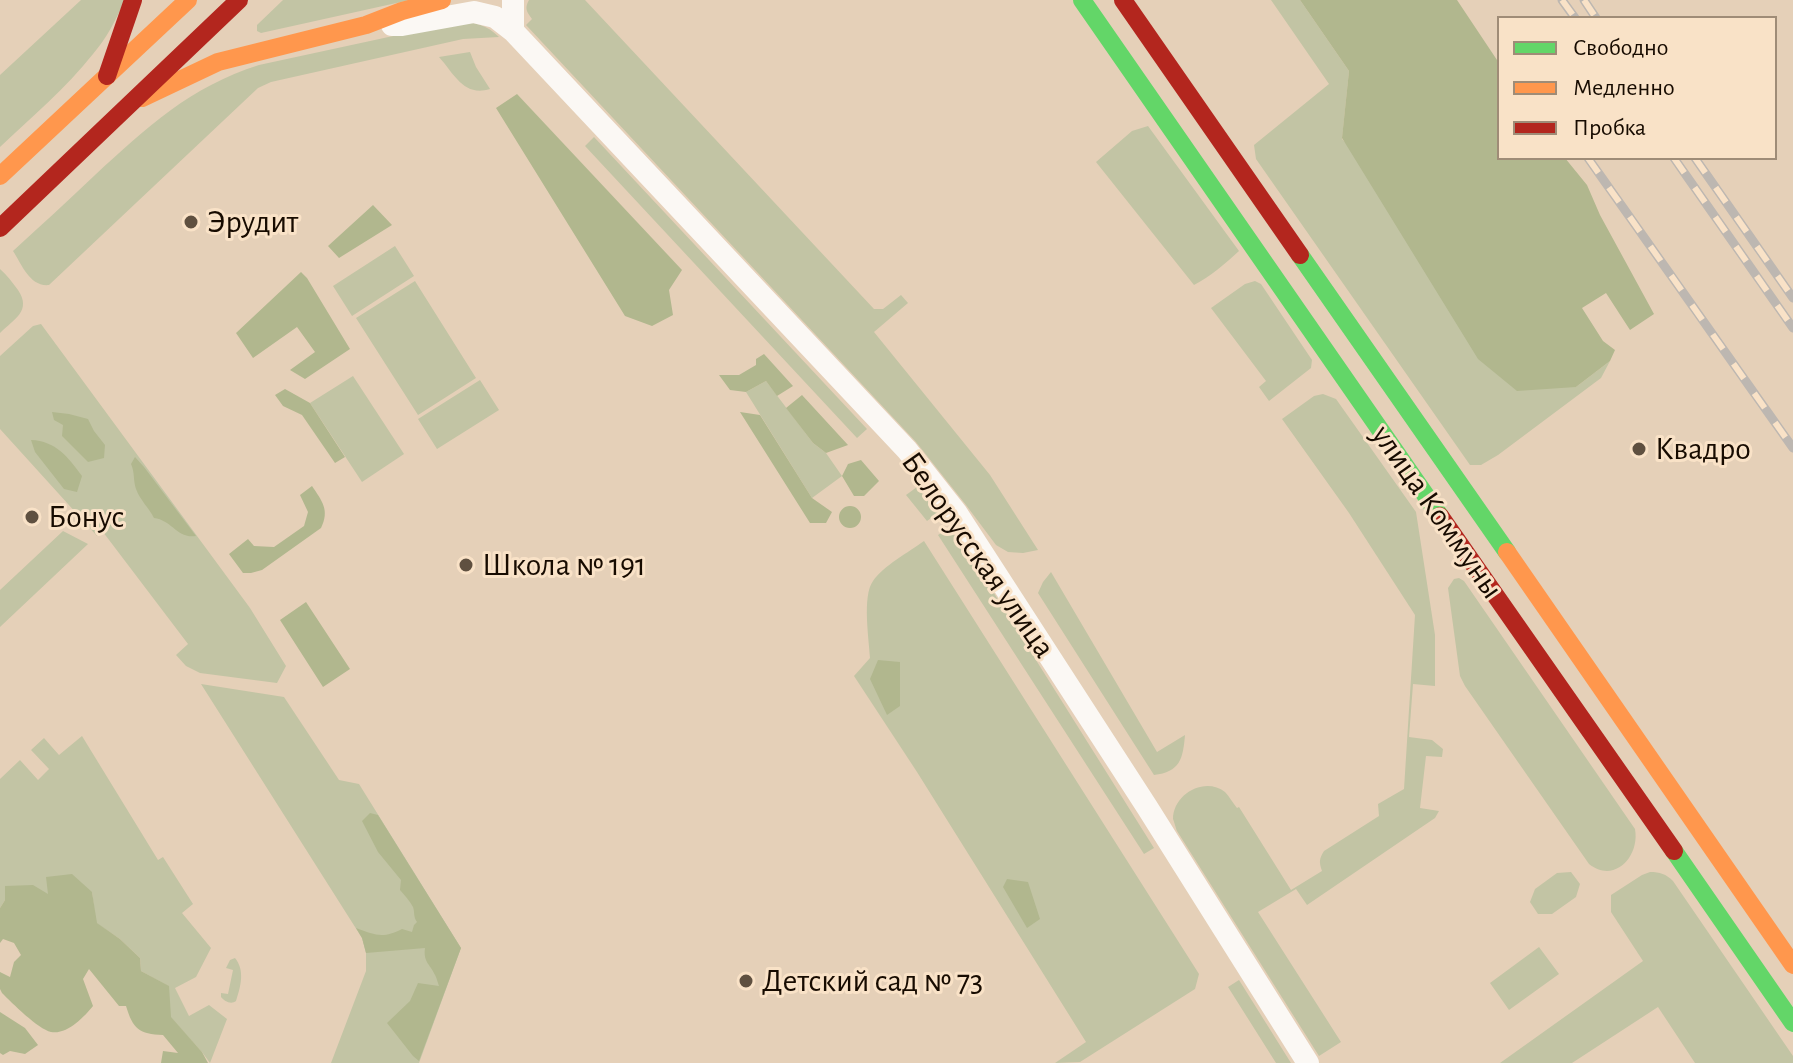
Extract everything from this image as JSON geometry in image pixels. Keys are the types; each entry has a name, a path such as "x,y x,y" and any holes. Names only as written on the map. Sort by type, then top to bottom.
{"street":[{"path":"107,76 133,0"},
{"path":"0,176 188,0"},
{"path":"0,228 239,0"},
{"path":"133,102 218,62 366,25 442,0"},
{"path":"513,0 513,31"},
{"name":"улица Коммуны","path":"1082,0 1793,1023"},
{"name":"улица Коммуны","path":"1123,0 1793,965"},
{"name":"Белорусская улица","path":"366,25 402,25 474,12 495,17 513,31 907,450 956,512 1308,1063"}],"green space":[{"path":"81,0 125,0 107,35 83,67 0,147 0,75"},
{"path":"283,0 410,0 261,33 257,31 257,25"},
{"path":"529,0 585,0 874,309 883,309 901,295 908,303 874,332 990,475 1038,550 1008,552 996,545 916,442 526,25 532,19 527,10"},
{"path":"1271,0 1300,0 1349,71 1342,139 1576,387 1610,361 1601,378 1481,465 1470,465 1256,159 1254,145 1329,84"},
{"path":"1300,0 1457,0 1497,60 1497,160 1567,160 1587,185 1654,314 1630,330 1606,293 1582,308 1603,341 1615,350 1610,361 1576,387 1517,391 1478,359 1342,138 1349,71"},
{"path":"458,22 480,25 499,37 463,39 271,82 258,88 49,285 32,279 13,251 152,125 212,85 259,65"},
{"path":"470,52 490,89 481,91 467,87 439,57"},
{"path":"517,94 682,270 669,290 673,315 652,326 625,316 496,108"},
{"path":"1148,126 1239,251 1218,270 1194,285 1096,162 1132,131"},
{"path":"594,137 867,429 857,438 585,146"},
{"path":"373,205 392,225 339,258 328,246"},
{"path":"395,246 414,276 352,316 333,286"},
{"path":"0,269 18,290 23,304 20,314 0,333"},
{"path":"301,272 350,349 305,379 290,370 315,352 297,327 253,358 236,333"},
{"path":"415,281 476,378 418,415 356,318"},
{"path":"1255,281 1261,284 1312,360 1311,368 1269,401 1259,387 1266,381 1211,308 1245,284"},
{"path":"41,324 250,608 286,666 277,683 200,673 186,666 176,655 188,644 103,532 97,536 0,429 0,356 33,326"},
{"path":"764,354 793,386 777,396 766,381 746,392 730,390 719,375 739,375 756,365 756,359"},
{"path":"353,376 404,454 362,482 310,403"},
{"path":"480,380 499,410 437,449 418,419"},
{"path":"766,381 842,476 812,498 746,392"},
{"path":"285,389 310,403 345,457 335,463 302,415 283,406 275,395"},
{"path":"1323,394 1336,399 1416,512 1435,635 1435,686 1413,684 1409,737 1432,740 1443,749 1442,757 1426,756 1420,808 1439,811 1435,818 1307,905 1296,889 1258,912 1341,1042 1319,1056 1177,831 1173,819 1178,802 1192,790 1208,786 1225,792 1239,807 1291,890 1322,871 1320,861 1324,851 1379,816 1378,804 1404,789 1415,615 1349,513 1282,419 1314,396"},
{"path":"802,395 848,445 826,453 813,443 786,408"},
{"path":"52,412 88,419 105,445 104,458 88,462 62,436 63,425 54,420"},
{"path":"740,412 760,415 812,498 832,512 826,523 810,523"},
{"path":"31,440 48,443 72,462 82,476 77,492 64,489 35,452"},
{"path":"135,457 196,536 184,535 154,518 136,489 131,464"},
{"path":"861,460 879,481 864,496 854,496 842,476 848,464"},
{"path":"312,486 325,511 321,528 262,570 243,573 229,554 248,539 254,546 274,547 304,526 308,512 300,495"},
{"path":"917,487 938,513 927,521 906,495"},
{"path":"850,506 858,509 861,517 858,525 850,528 842,525 839,517 842,509"},
{"path":"949,528 970,555 1154,848 1144,854 938,535"},
{"path":"63,531 88,544 0,627 0,590"},
{"path":"924,541 1199,974 1195,989 1080,1062 1055,1063 1086,1042 854,676 870,658 867,607 873,581"},
{"path":"1051,572 1157,752 1185,735 1181,757 1170,771 1154,775 1038,593"},
{"path":"1459,578 1635,829 1629,858 1616,869 1607,871 1589,864 1465,686 1460,676 1448,588 1454,579"},
{"path":"306,602 350,669 323,687 280,620"},
{"path":"878,660 900,662 900,706 887,715 870,679"},
{"path":"201,684 284,697 339,780 359,784 461,948 419,1063 331,1063 366,971 362,938"},
{"path":"82,736 158,860 163,857 193,904 182,913 211,948 196,977 175,988 189,1016 209,1005 227,1019 210,1063 170,1017 168,986 141,971 140,958 120,939 96,923 92,892 5,900 0,908 0,779 20,760 38,780 49,769 31,750 44,738 59,755"},
{"path":"370,813 378,815 461,948 419,1061 387,1023 410,1001 418,983 439,986 426,960 425,948 366,953 356,928 384,935 402,929 412,932 417,922 413,907 400,890 401,880 378,852 362,821"},
{"path":"1571,872 1580,884 1576,897 1552,914 1538,914 1530,902 1535,889 1557,873"},
{"path":"1650,872 1663,874 1673,881 1793,1056 1793,1063 1695,1063 1658,1007 1572,1063 1500,1063 1643,961 1611,912 1611,895"},
{"path":"72,874 92,892 97,923 140,958 141,971 169,986 171,1017 208,1063 161,1063 163,1051 178,1053 163,1035 138,1029 126,1006 119,1006 89,969 83,979 93,1006 80,1020 63,1031 51,1032 39,1026 2,993 0,972 10,977 14,962 21,955 14,943 3,939 0,943 0,908 5,900 5,886 33,885 48,894 46,877"},
{"path":"1007,879 1028,882 1040,919 1027,928 1003,887"},
{"path":"1539,947 1559,974 1509,1010 1490,983"},
{"path":"235,958 240,968 241,984 236,1001 230,1003 221,997 221,993 228,994 233,970 226,968"},
{"path":"1239,980 1291,1063 1276,1063 1228,987"},
{"path":"0,1012 25,1028 38,1045 25,1054 0,1053"}],"railway":[{"path":"1562,0 1574,16"},
{"path":"1584,0 1595,16"},
{"path":"1589,160 1793,448"},
{"path":"1675,160 1793,328"},
{"path":"1696,160 1793,298"}],"traffic: fast":[{"path":"1082,0 1440,516"},
{"path":"1300,255 1507,552"},
{"path":"1674,851 1793,1023"}],"traffic: slow":[{"path":"0,176 188,0"},
{"path":"142,98 218,62 366,25 442,0"},
{"path":"1507,552 1793,965"}],"traffic: jam":[{"path":"107,76 133,0"},
{"path":"0,228 239,0"},
{"path":"1123,0 1300,255"},
{"path":"1440,516 1674,851"}],"place":[{"name":"Эрудит","path":"191,222"},
{"name":"Квадро","path":"1639,449"},
{"name":"Бонус","path":"32,517"},
{"name":"Школа № 191","path":"466,565"},
{"name":"Детский сад № 73","path":"746,981"}]}
